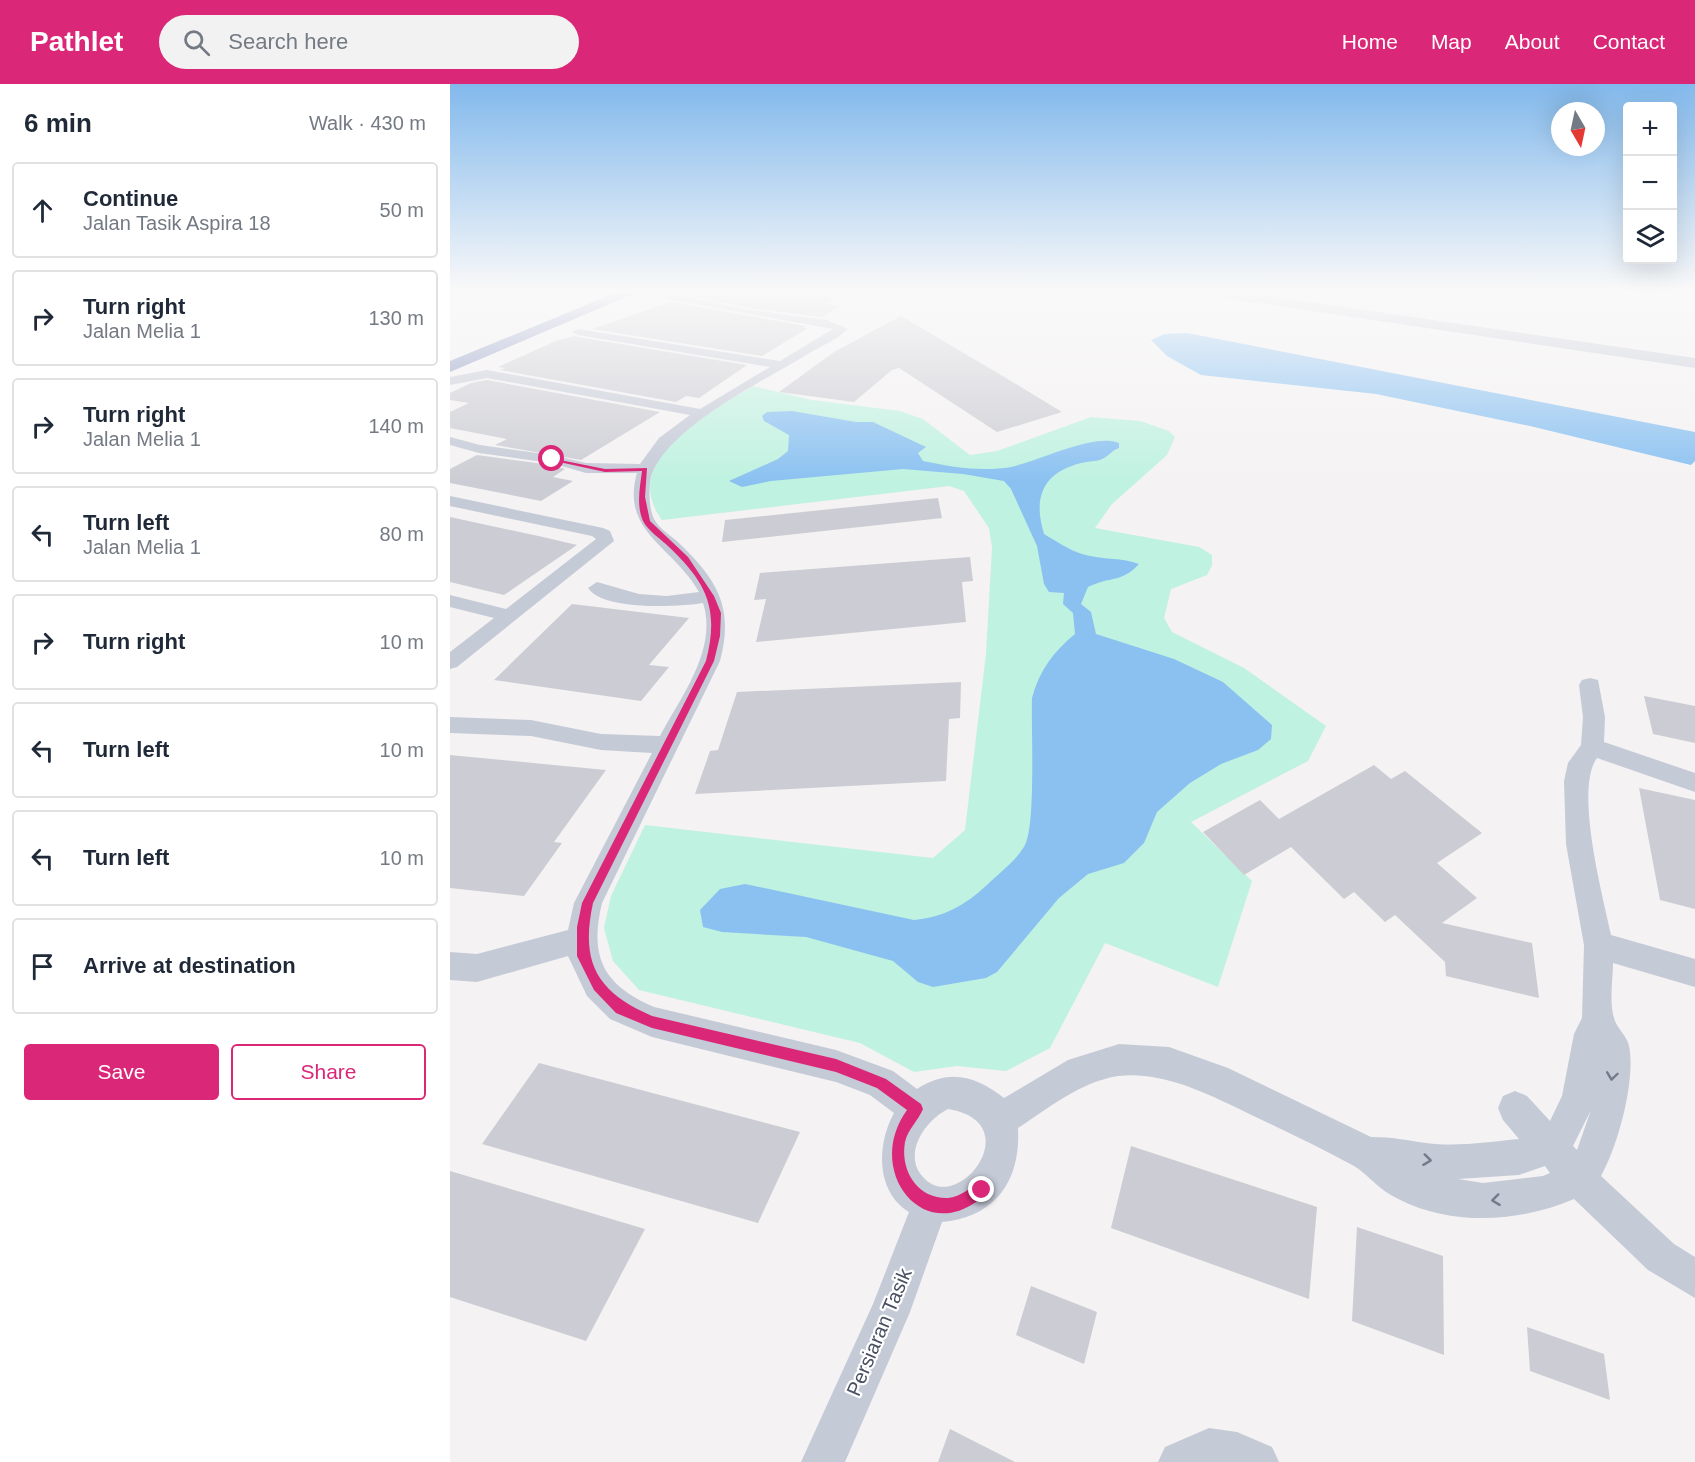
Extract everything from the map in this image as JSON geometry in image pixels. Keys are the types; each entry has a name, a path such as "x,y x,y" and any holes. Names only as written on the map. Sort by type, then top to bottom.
{"highway":[{"path":"450,367 483,353"}],"street":[{"path":"708,353 780,365"},
{"path":"800,353 701,413 658,446 645,469 642,497 647,522 686,559 710,596 717,613 716,636 710,661 588,903 583,956 598,986 621,1008 652,1022 836,1066 881,1083 916,1109"},
{"path":"1629,353 1695,363"},
{"path":"450,381 487,374 701,413"},
{"path":"450,441 479,449 552,459 586,468 645,469"},
{"path":"450,501 604,535 605,541 597,550 450,662"},
{"path":"597,588 613,595 654,602 678,602 710,596"},
{"path":"450,601 510,616"},
{"path":"999,1121 1068,1076 1119,1060 1169,1064 1216,1080 1369,1155 1398,1179 1427,1194 1483,1201 1543,1194 1580,1178 1594,1152 1607,1113 1613,1066 1612,1046 1598,1022 1598,945 1579,844 1576,781 1580,763 1592,747 1594,717 1590,685"},
{"path":"450,724 531,728 601,742 667,745"},
{"path":"1592,747 1695,783"},
{"path":"450,966 477,968 583,939"},
{"path":"1598,945 1695,973"},
{"path":"1369,1155 1397,1154 1426,1161 1469,1162 1519,1157 1551,1147 1567,1126 1580,1097 1590,1034 1598,1022"},
{"path":"946,1092 963,1092 978,1096 991,1107 999,1121 1003,1138 1001,1157 994,1175 982,1190 966,1201 948,1205 930,1203 914,1195 903,1180 898,1162 898,1142 905,1124 916,1109 930,1097 946,1092"},
{"path":"1515,1108 1598,1199 1661,1257 1695,1279"},
{"name":"Persiaran Tasik","path":"822,1461 890,1312 930,1203"},
{"path":"1180,1462 1192,1453 1228,1448 1257,1462"}],"green space":[{"path":"753,386 812,400 900,411 923,419 970,455 997,451 1091,417 1140,421 1169,431 1175,437 1167,455 1112,504 1095,528 1199,547 1212,555 1212,565 1207,575 1171,589 1164,618 1172,632 1244,668 1326,726 1308,761 1191,822 1252,881 1218,987 1105,943 1050,1048 1006,1071 957,1066 914,1072 860,1043 639,990 613,961 604,928 611,896 645,825 933,858 965,830 986,654 992,548 989,528 964,491 949,486 662,520 651,498 651,477 660,458 675,440 694,424"}],"water":[{"path":"1164,353 1291,353 1695,432 1695,461 1691,465 1530,426 1376,394 1201,375"},
{"path":"792,411 856,422 873,422 926,447 918,453 923,461 967,468 1011,467 1081,445 1108,441 1119,443 1119,448 1102,459 1068,467 1057,473 1049,480 1041,498 1041,521 1044,534 1082,554 1139,564 1121,577 1088,587 1081,604 1091,612 1096,634 1174,659 1223,682 1272,725 1271,739 1258,750 1221,764 1190,783 1157,812 1144,843 1124,863 1088,874 1059,898 997,972 986,978 933,987 918,982 893,961 806,937 722,932 703,927 700,910 720,889 745,884 914,920 935,916 962,905 1013,861 1025,845 1031,817 1032,797 1032,698 1048,662 1075,634 1073,613 1063,604 1064,593 1049,592 1044,584 1037,546 1011,489 1004,481 963,474 903,469 771,481 742,487 729,481 778,459 788,451 789,435 764,421 762,416 767,412"}],"building":[{"path":"528,353 676,353 747,365 699,398 686,396 676,402 500,370 505,368 498,367"},
{"path":"745,353 766,353 762,356"},
{"path":"832,353 964,353 1062,412 997,432 899,368 892,370 854,402 779,392"},
{"path":"487,380 660,412 581,460 495,445 507,439 450,428 450,412 469,403 450,400 450,393 471,383"},
{"path":"477,455 551,465 565,469 553,477 573,481 541,501 450,483 450,469"},
{"path":"938,498 942,518 722,542 725,520"},
{"path":"450,517 577,545 504,595 450,582"},
{"path":"970,557 973,581 962,582 966,622 756,642 766,599 754,600 760,573"},
{"path":"572,604 689,618 649,665 669,667 641,701 494,680"},
{"path":"961,682 960,718 949,719 946,781 695,794 710,751 718,750 737,692"},
{"path":"1644,696 1695,706 1695,743 1653,734"},
{"path":"450,755 606,770 554,842 562,843 524,896 450,888"},
{"path":"1374,765 1391,779 1405,771 1482,833 1437,863 1477,898 1442,923 1532,943 1539,998 1446,976 1445,962 1395,915 1385,922 1354,892 1344,899 1291,847 1244,875 1203,832 1260,800 1279,819"},
{"path":"1639,788 1695,800 1695,909 1660,900"},
{"path":"539,1063 800,1132 758,1223 482,1144"},
{"path":"1131,1146 1317,1207 1309,1299 1111,1228"},
{"path":"450,1171 645,1229 586,1341 450,1297"},
{"path":"1357,1227 1443,1256 1444,1355 1352,1321"},
{"path":"1031,1286 1097,1312 1084,1364 1016,1335"},
{"path":"1527,1327 1604,1354 1610,1400 1530,1371"},
{"path":"950,1429 1015,1462 938,1462"}],"route":[{"path":"552,459 586,468 622,471 645,469 642,497 647,522 686,559 710,596 717,613 716,636 710,661 588,903 582,927 583,956 598,986 621,1008 652,1022 836,1066 881,1083 916,1109 905,1124 898,1142 898,1162 903,1180 914,1195 930,1203 948,1205 966,1201 982,1190"}]}
